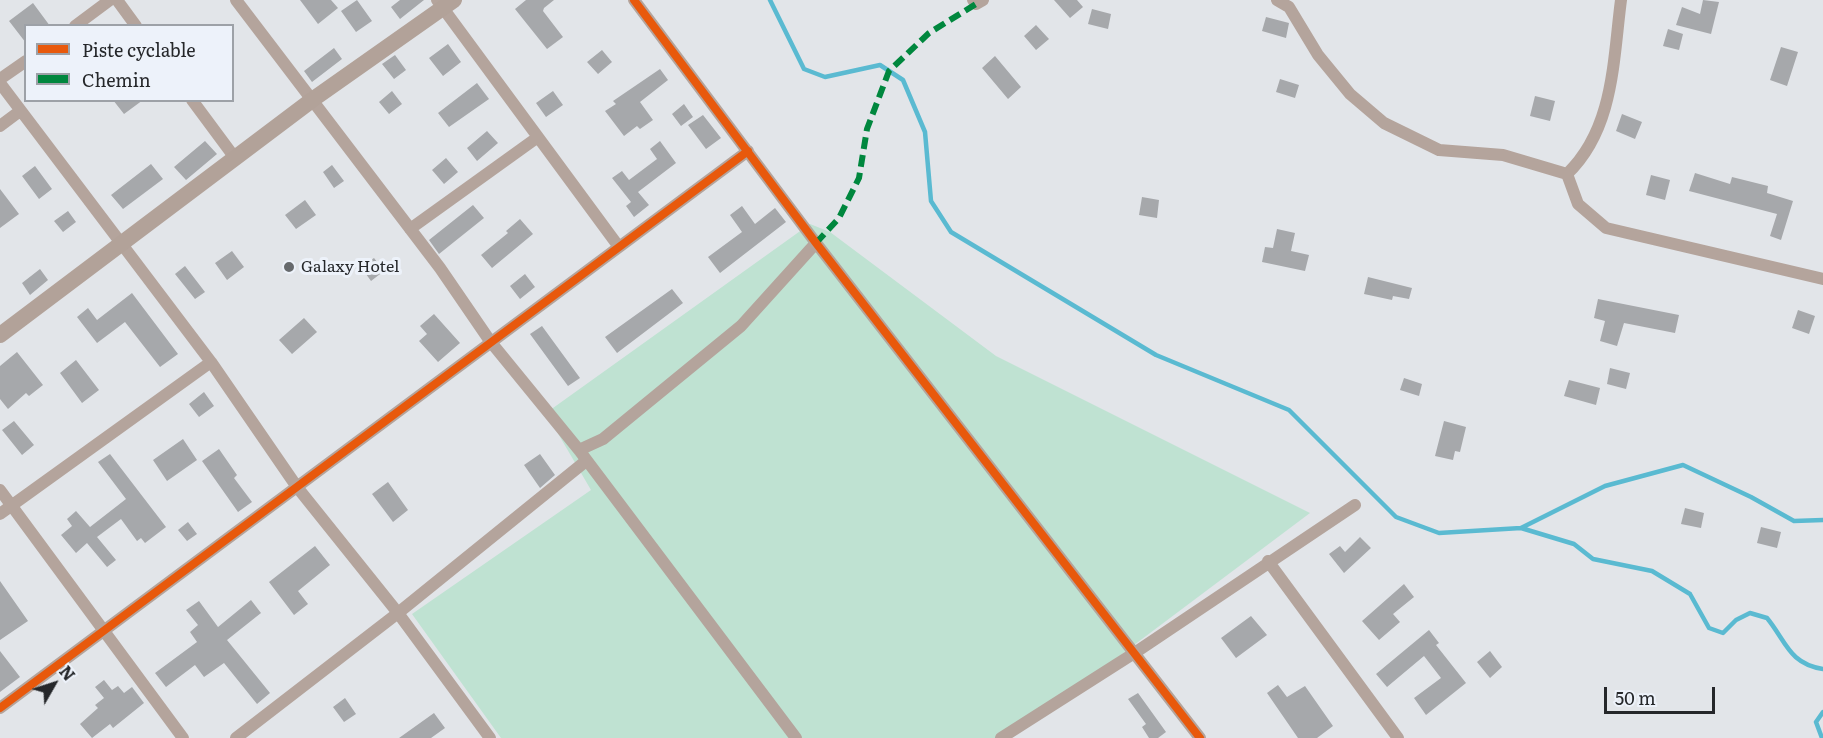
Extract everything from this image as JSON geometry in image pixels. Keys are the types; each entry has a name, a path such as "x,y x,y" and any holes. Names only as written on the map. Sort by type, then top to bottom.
{"main road":[{"path":"0,335 445,3"}],"street":[{"path":"78,24 110,0"},
{"path":"117,0 135,24"},
{"path":"236,0 410,229 490,341 582,455 796,738"},
{"path":"634,0 816,243 1136,652 1200,738"},
{"path":"973,0 976,4 983,0"},
{"path":"1277,0 1289,7 1318,55 1350,94 1384,123 1439,150 1503,155 1567,174"},
{"path":"1567,174 1584,158 1605,114 1621,0"},
{"path":"445,3 538,137 619,247"},
{"path":"24,63 0,81 20,111 211,362 297,487 398,613 490,738"},
{"path":"193,102 235,159"},
{"path":"0,126 20,111"},
{"path":"410,229 538,137"},
{"path":"0,708 748,151"},
{"path":"1567,174 1578,204 1606,228 1823,279"},
{"path":"237,738 398,613 582,455 741,326 816,243"},
{"path":"0,514 211,362"},
{"path":"0,490 183,738"},
{"path":"1001,738 1136,652 1268,561 1355,505"},
{"path":"1268,561 1398,738"}],"green space":[{"path":"810,224 830,232 996,356 1310,513 1010,738 501,738 412,614 591,490 546,413"}],"building":[{"path":"300,0 331,0 338,8 318,24"},
{"path":"357,0 372,21 356,32 341,11"},
{"path":"400,0 424,0 400,19 391,7"},
{"path":"526,0 554,0 543,11 563,37 547,49 515,9"},
{"path":"1054,0 1077,0 1083,7 1070,18"},
{"path":"1703,0 1719,2 1711,34 1676,25 1682,7 1700,14"},
{"path":"33,3 49,24 24,24 24,40 9,21"},
{"path":"1092,9 1111,14 1108,29 1088,24"},
{"path":"1266,17 1289,23 1286,38 1262,31"},
{"path":"1036,25 1049,39 1036,50 1024,36"},
{"path":"1668,29 1683,34 1679,50 1663,46"},
{"path":"448,44 461,62 443,76 429,58"},
{"path":"1781,47 1798,52 1787,86 1770,80"},
{"path":"334,48 342,59 312,82 304,71"},
{"path":"602,50 612,62 598,74 587,62"},
{"path":"395,55 406,70 394,79 382,64"},
{"path":"995,56 1021,87 1008,99 982,68"},
{"path":"660,69 668,80 640,102 653,120 640,129 637,126 624,136 605,111 616,104 613,101"},
{"path":"1280,79 1299,85 1295,98 1276,92"},
{"path":"477,83 489,99 449,127 438,113"},
{"path":"392,91 402,104 389,114 379,102"},
{"path":"553,91 563,105 546,117 536,103"},
{"path":"1535,96 1555,101 1550,121 1530,116"},
{"path":"115,102 140,102 124,114"},
{"path":"684,104 693,117 681,126 672,114"},
{"path":"1622,114 1642,122 1635,139 1616,131"},
{"path":"703,115 721,138 706,149 688,125"},
{"path":"487,131 498,143 477,161 467,148"},
{"path":"205,141 217,154 186,180 174,167"},
{"path":"660,141 676,163 638,192 649,205 634,217 626,206 631,202 612,178 622,171 629,180 657,159 650,149"},
{"path":"446,158 458,172 444,184 432,170"},
{"path":"151,164 163,179 123,209 111,195"},
{"path":"332,165 344,181 334,188 323,172"},
{"path":"35,166 52,189 39,199 22,176"},
{"path":"1695,173 1730,184 1732,177 1768,186 1767,193 1793,201 1781,240 1770,236 1777,214 1689,191"},
{"path":"1651,175 1670,180 1665,200 1646,195"},
{"path":"0,189 19,214 0,228"},
{"path":"1142,197 1159,200 1157,218 1139,215"},
{"path":"305,200 316,215 296,229 285,215"},
{"path":"473,205 484,218 439,254 429,240"},
{"path":"742,206 755,224 775,208 786,222 720,273 708,257 742,232 730,215"},
{"path":"68,211 76,222 63,232 54,221"},
{"path":"520,219 533,234 492,268 481,255 508,233 506,231"},
{"path":"1277,229 1295,233 1291,251 1309,255 1305,271 1262,262 1265,247 1273,248"},
{"path":"232,251 244,267 227,280 215,263"},
{"path":"374,258 384,271 371,281 361,267"},
{"path":"185,266 205,292 195,299 175,274"},
{"path":"40,269 48,280 30,295 22,283"},
{"path":"525,274 535,287 520,299 510,286"},
{"path":"1368,277 1412,288 1409,299 1393,296 1392,300 1364,294"},
{"path":"672,289 683,303 617,353 605,337"},
{"path":"132,293 178,354 160,367 125,322 97,343 77,317 88,308 97,320"},
{"path":"1598,299 1679,315 1675,333 1624,323 1617,346 1600,341 1605,321 1594,318"},
{"path":"1798,310 1815,316 1809,334 1792,328"},
{"path":"434,314 460,343 438,362 419,341 427,334 420,326"},
{"name":"Galaxy Hotel","path":"304,318 317,332 292,354 279,340"},
{"path":"542,326 580,378 568,386 530,334"},
{"path":"17,352 43,385 29,396 26,393 8,409 0,399 0,366"},
{"path":"76,360 99,390 82,403 60,373"},
{"path":"1610,368 1630,373 1626,389 1607,384"},
{"path":"1404,378 1422,384 1419,396 1400,390"},
{"path":"1569,380 1600,388 1596,405 1564,396"},
{"path":"204,392 214,406 199,417 189,404"},
{"path":"14,421 34,445 22,455 2,430"},
{"path":"1444,421 1466,427 1460,452 1455,451 1453,460 1435,456"},
{"path":"183,439 197,460 167,481 153,460"},
{"path":"219,449 237,475 234,478 252,502 238,512 202,461"},
{"path":"110,454 166,527 145,543 141,538 137,541 121,519 97,537 116,560 107,567 87,543 76,553 61,535 72,526 67,519 76,511 90,527 126,499 98,462"},
{"path":"540,454 555,475 540,488 524,465"},
{"path":"388,482 408,510 393,522 372,494"},
{"path":"1685,508 1704,513 1701,528 1681,524"},
{"path":"188,522 197,534 187,541 178,530"},
{"path":"1761,527 1781,532 1777,548 1757,543"},
{"path":"1360,537 1371,548 1344,573 1329,554 1340,546 1345,552"},
{"path":"315,546 330,565 298,591 308,604 294,615 269,582"},
{"path":"0,581 28,621 0,640"},
{"path":"1404,584 1414,597 1393,614 1400,622 1379,640 1362,621"},
{"path":"251,600 261,613 227,640 270,693 257,704 224,663 204,677 195,665 166,687 155,673 197,642 190,632 198,625 186,610 199,601 218,627"},
{"path":"1251,616 1267,635 1236,658 1221,638"},
{"path":"1429,630 1439,643 1436,645 1466,683 1426,715 1414,698 1441,678 1424,656 1387,687 1376,674"},
{"path":"0,651 20,677 0,692"},
{"path":"1490,651 1502,667 1490,678 1477,662"},
{"path":"104,680 112,690 118,686 124,693 132,687 144,703 113,728 110,724 92,738 80,724 98,708 95,705 104,698 95,687"},
{"path":"1278,685 1287,697 1305,686 1333,726 1317,738 1298,738 1267,693"},
{"path":"1138,693 1166,732 1158,738 1149,738 1142,727 1146,724 1128,699"},
{"path":"345,698 356,714 344,722 333,707"},
{"path":"434,713 445,728 431,738 399,738"}],"waterway":[{"path":"770,0 804,69 825,77 880,65 903,80 925,132 931,201 951,232 1156,355 1289,410 1396,517 1439,533 1521,528 1605,486 1683,465 1751,497 1794,521 1823,520"},
{"path":"1521,528 1574,544 1593,559 1652,571 1690,594 1709,628 1723,633 1736,620 1750,613 1767,618 1795,657 1823,669"},
{"path":"1822,738 1816,722 1823,712"}],"marked path":[{"path":"816,243 839,218 859,178 867,129 889,71 929,33 976,4"}],"cycle path":[{"path":"634,0 816,243 1200,738"},
{"path":"0,708 748,151"}],"place":[{"name":"Galaxy Hotel","path":"289,267"}]}
